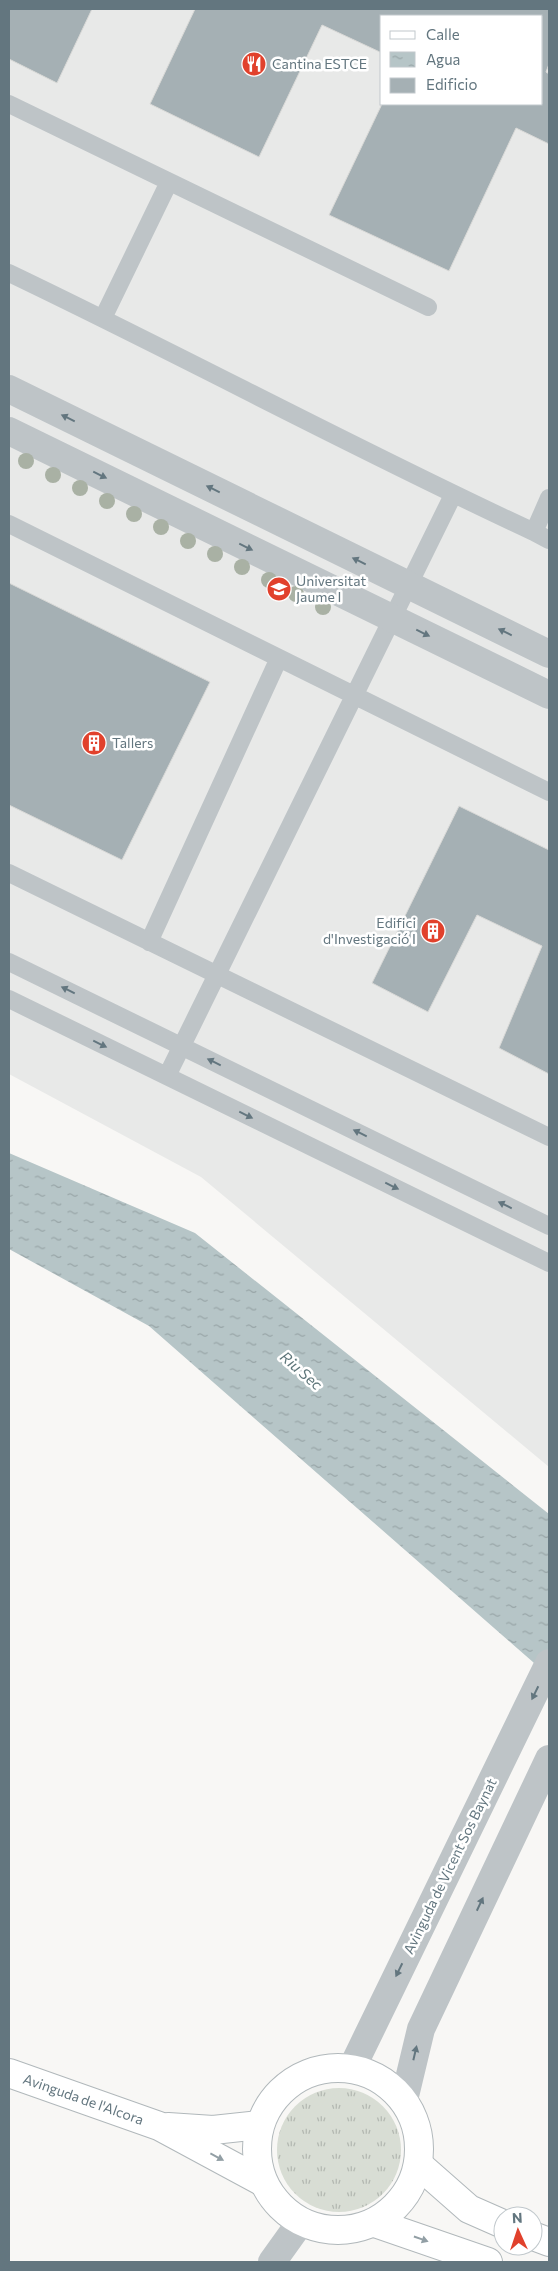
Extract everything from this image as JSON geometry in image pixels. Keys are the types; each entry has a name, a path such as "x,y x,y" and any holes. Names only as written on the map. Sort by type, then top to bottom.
{"main road":[{"path":"352,2068 381,2079 404,2100 418,2131 419,2165 403,2199 375,2223 337,2232 300,2223 261,2181 255,2152 259,2124 279,2091 313,2071 352,2068"},
{"name":"Avinguda de l'Alcora","path":"9,2073 159,2126 261,2181"},
{"name":"Avinguda de l'Alcora","path":"159,2126 213,2130 259,2124"},
{"path":"419,2165 469,2209 493,2220"},
{"path":"375,2223 488,2262"}],"street":[{"path":"9,389 549,654"},
{"path":"9,431 549,695"},
{"name":"Avinguda de Vicent Sos Baynat","path":"352,2068 549,1664"},
{"path":"404,2100 421,2029 549,1759"},
{"path":"272,2262 300,2223"}],"lane":[{"path":"9,104 428,307"},
{"path":"103,318 169,182"},
{"path":"9,273 103,318 453,495 541,536 549,498"},
{"path":"166,1076 453,495"},
{"path":"9,524 549,792"},
{"path":"149,942 279,658"},
{"path":"9,873 549,1137"},
{"path":"9,962 549,1226"},
{"path":"9,999 549,1264"}],"shaded area":[{"name":"Universitat Jaume I","path":"9,9 549,9 549,1467 201,1177 9,1074"}],"green space":[{"path":"339,2088 363,2093 383,2106 396,2126 401,2150 396,2174 383,2194 363,2207 339,2212 315,2207 295,2194 282,2174 277,2150 282,2126 295,2106 315,2093"}],"water":[{"name":"Riu Sec","path":"9,1153 195,1233 549,1514 549,1676 149,1326 9,1249"}],"building":[{"path":"9,9 92,9 57,83 9,59"},
{"path":"195,9 549,9 549,64 546,72 549,74 549,144 516,128 449,271 329,215 382,105 543,105 543,15 380,15 380,52 322,25 259,157 150,104"},
{"name":"Tallers","path":"9,583 210,682 122,860 9,805"},
{"name":"Edifici d'Investigació I","path":"459,806 549,850 549,1074 499,1048 542,946 477,915 428,1012 372,983"}],"place":[{"name":"Cantina ESTCE","path":"254,64"},
{"name":"Universitat Jaume I","path":"279,589"},
{"name":"Tallers","path":"94,743"},
{"name":"Edifici d'Investigació I","path":"433,931"}]}
